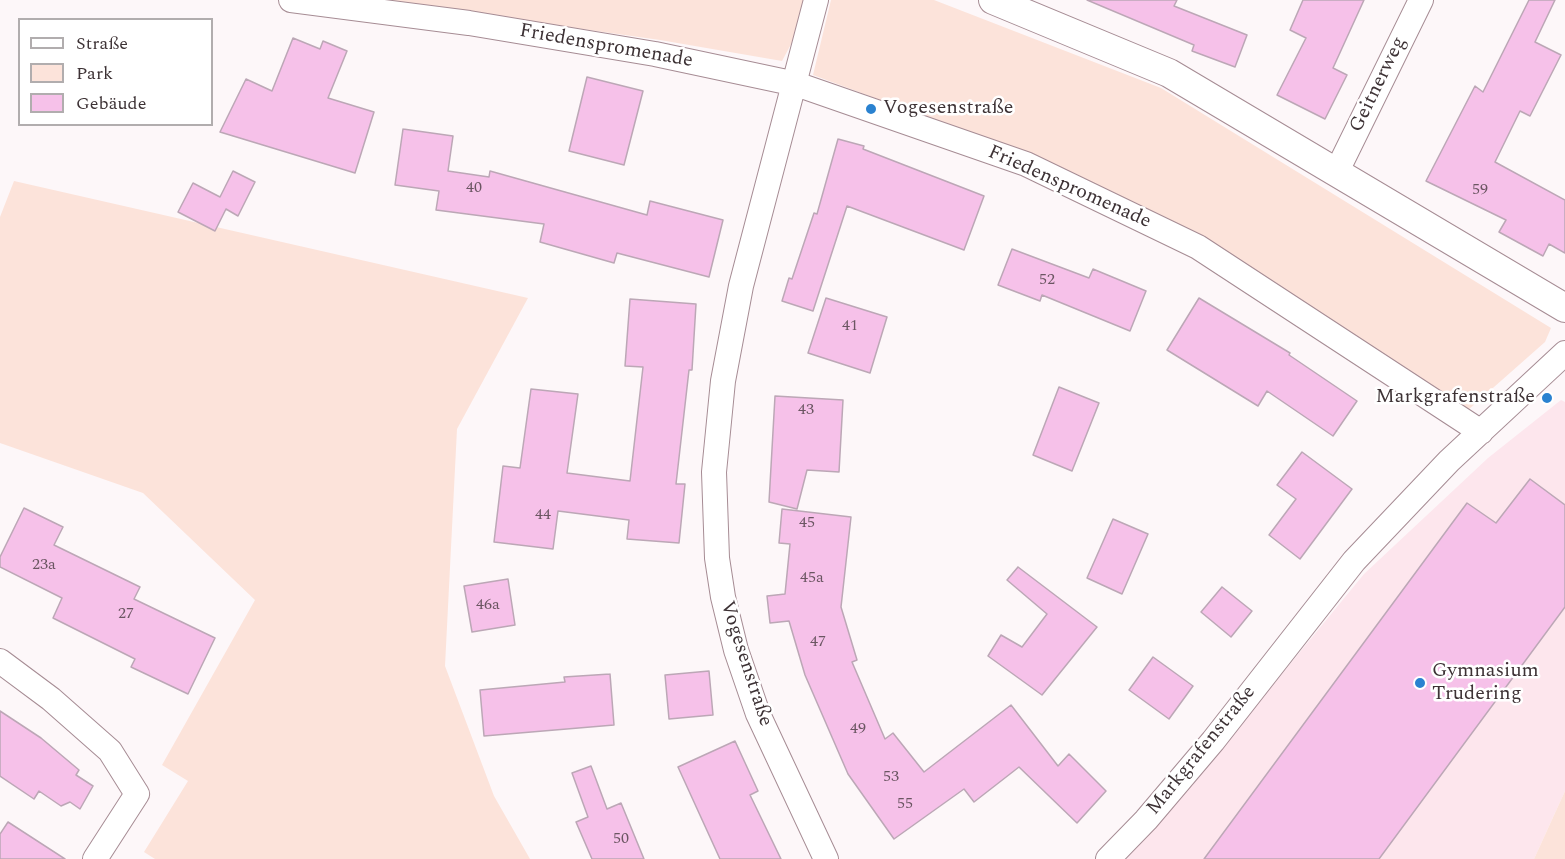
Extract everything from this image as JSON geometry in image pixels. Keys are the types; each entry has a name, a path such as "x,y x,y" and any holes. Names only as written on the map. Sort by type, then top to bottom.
{"street":[{"name":"Friedenspromenade","path":"291,0 469,23 655,54 796,84 1026,164 1198,247 1480,432"},
{"name":"Vogesenstraße","path":"816,0 796,84 741,286 723,381 714,472 717,547 723,597 736,650 758,714 826,859"},
{"path":"993,0 1169,73 1337,171 1497,270 1565,308"},
{"name":"Geitnerweg","path":"1337,171 1421,0"},
{"name":"Markgrafenstraße","path":"1108,859 1146,820 1213,741 1354,561 1480,432 1565,353"},
{"path":"0,661 51,699 110,751 136,794 95,859"}],"shaded area":[{"name":"Gymnasium Trudering","path":"1561,400 1565,402 1565,791 1534,859 1125,859 1157,826 1364,574 1488,458"}],"green space":[{"path":"376,0 806,0 797,33 782,61 660,40"},
{"path":"831,0 934,0 1161,88 1551,328 1545,342 1468,410 1205,237 1028,155 813,75"},
{"path":"14,181 528,298 457,429 445,666 494,796 530,859 155,859 144,852 188,781 162,765 255,600 143,493 0,443 0,217"},
{"path":"1565,791 1565,859 1534,859"}],"building":[{"path":"1087,0 1177,0 1174,6 1247,35 1235,67 1192,51 1194,45"},
{"path":"1303,0 1364,0 1333,68 1347,75 1325,119 1277,95 1306,38 1290,30"},
{"path":"1529,0 1555,0 1535,42 1561,55 1530,116 1520,111 1495,162 1565,200 1565,253 1549,244 1543,256 1499,232 1506,220 1426,181 1475,86 1483,92"},
{"path":"293,38 320,49 323,41 347,51 328,98 374,112 355,173 220,132 246,79 272,91"},
{"path":"587,77 643,91 624,165 569,151"},
{"path":"403,129 453,136 448,171 489,177 490,171 647,215 650,201 723,220 709,277 617,253 614,263 540,242 544,224 436,210 439,191 395,185"},
{"path":"838,139 864,146 863,149 984,196 964,250 847,206 813,311 782,301 789,278 792,279 814,213 817,214"},
{"path":"233,171 255,182 238,216 226,209 215,231 178,212 193,183 220,197"},
{"path":"1012,249 1089,278 1093,269 1146,291 1130,331 1042,295 1040,301 998,285"},
{"path":"826,298 887,317 870,373 808,353"},
{"path":"1199,298 1290,353 1289,355 1357,401 1333,436 1267,391 1258,406 1167,350"},
{"path":"630,299 696,304 692,370 689,370 676,484 685,484 679,543 627,539 629,520 558,511 553,549 494,542 503,466 520,468 531,389 578,394 567,473 630,481 643,367 625,366"},
{"path":"1059,387 1099,403 1072,471 1033,455"},
{"path":"775,396 843,400 839,472 807,470 797,509 769,502"},
{"path":"1302,452 1352,489 1300,559 1269,535 1296,499 1277,485"},
{"path":"1530,479 1565,505 1565,607 1379,859 1204,859 1467,503 1496,523"},
{"path":"24,508 63,527 54,545 140,587 134,599 215,638 188,694 131,667 135,659 53,618 62,598 0,567 0,557"},
{"path":"782,509 851,517 841,607 857,660 852,662 885,739 893,733 924,772 1011,705 1058,766 1069,754 1106,791 1077,823 1019,767 974,802 964,789 894,839 848,774 805,675 789,621 770,623 767,596 785,594 790,544 779,543"},
{"path":"1113,519 1148,534 1122,594 1087,578"},
{"path":"1018,567 1097,627 1042,695 988,656 1001,635 1022,647 1047,614 1007,580"},
{"path":"508,579 515,625 472,632 464,586"},
{"path":"1222,587 1252,611 1231,637 1201,612"},
{"path":"1153,657 1193,686 1169,719 1129,690"},
{"path":"709,671 713,715 669,719 665,675"},
{"path":"610,674 614,725 484,736 480,690 565,682 564,677"},
{"path":"0,711 41,738 79,770 76,775 93,786 80,809 70,802 61,806 39,791 34,799 0,776"},
{"path":"735,741 758,791 750,795 781,859 720,859 678,767"},
{"path":"591,766 607,809 621,803 644,859 592,859 576,822 588,817 572,773"},
{"path":"8,822 65,859 0,859 0,834"}],"place":[{"name":"Vogesenstraße","path":"871,109"},
{"name":"Markgrafenstraße","path":"1547,398"},
{"name":"Gymnasium Trudering","path":"1420,683"}]}
